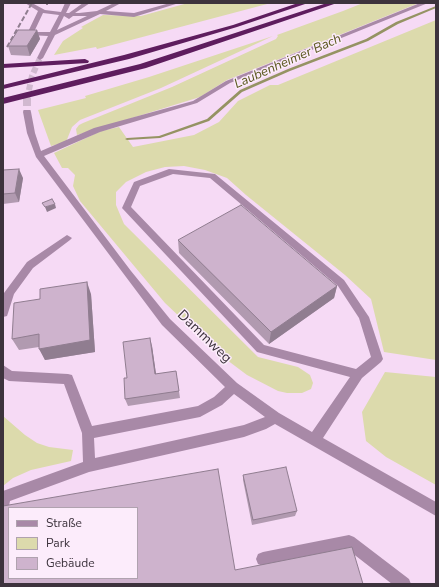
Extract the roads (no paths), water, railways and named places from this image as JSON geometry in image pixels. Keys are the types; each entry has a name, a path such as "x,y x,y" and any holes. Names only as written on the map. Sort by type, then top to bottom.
{"highway":[{"path":"3,87 84,64 126,57 235,26 305,3"},
{"path":"3,102 82,80 143,66 334,3"},
{"path":"3,66 84,64"}],"street":[{"path":"28,3 41,10 53,13 100,12 134,15 176,3"},
{"path":"40,58 68,3"},
{"path":"53,34 72,13 87,3"},
{"path":"72,13 104,3"},
{"path":"41,10 30,34 53,34 118,3"},
{"path":"39,155 97,130 195,102 228,82 425,3"},
{"name":"Dammweg","path":"27,112 31,133 39,155 166,322 232,387 275,417 436,509"},
{"path":"314,440 358,374 377,359 364,317 342,283 212,176 172,171 137,184 126,208 261,349 358,374"},
{"path":"3,313 9,293 30,265 67,238"},
{"path":"3,370 9,376 68,379 88,433 89,466"},
{"path":"88,433 200,411 218,401 232,387"},
{"path":"3,505 4,497 89,466 244,431 262,425 275,417"},
{"path":"263,559 349,542 404,584"}],"waterway":[{"name":"Laubenheimer Bach","path":"127,139 160,137 208,120 241,91 289,70 367,40 397,23 436,7"}],"tunnel":[{"path":"27,99 32,76 40,58"},
{"path":"27,99 27,112"}],"railway":[{"path":"7,47 32,3"}]}
